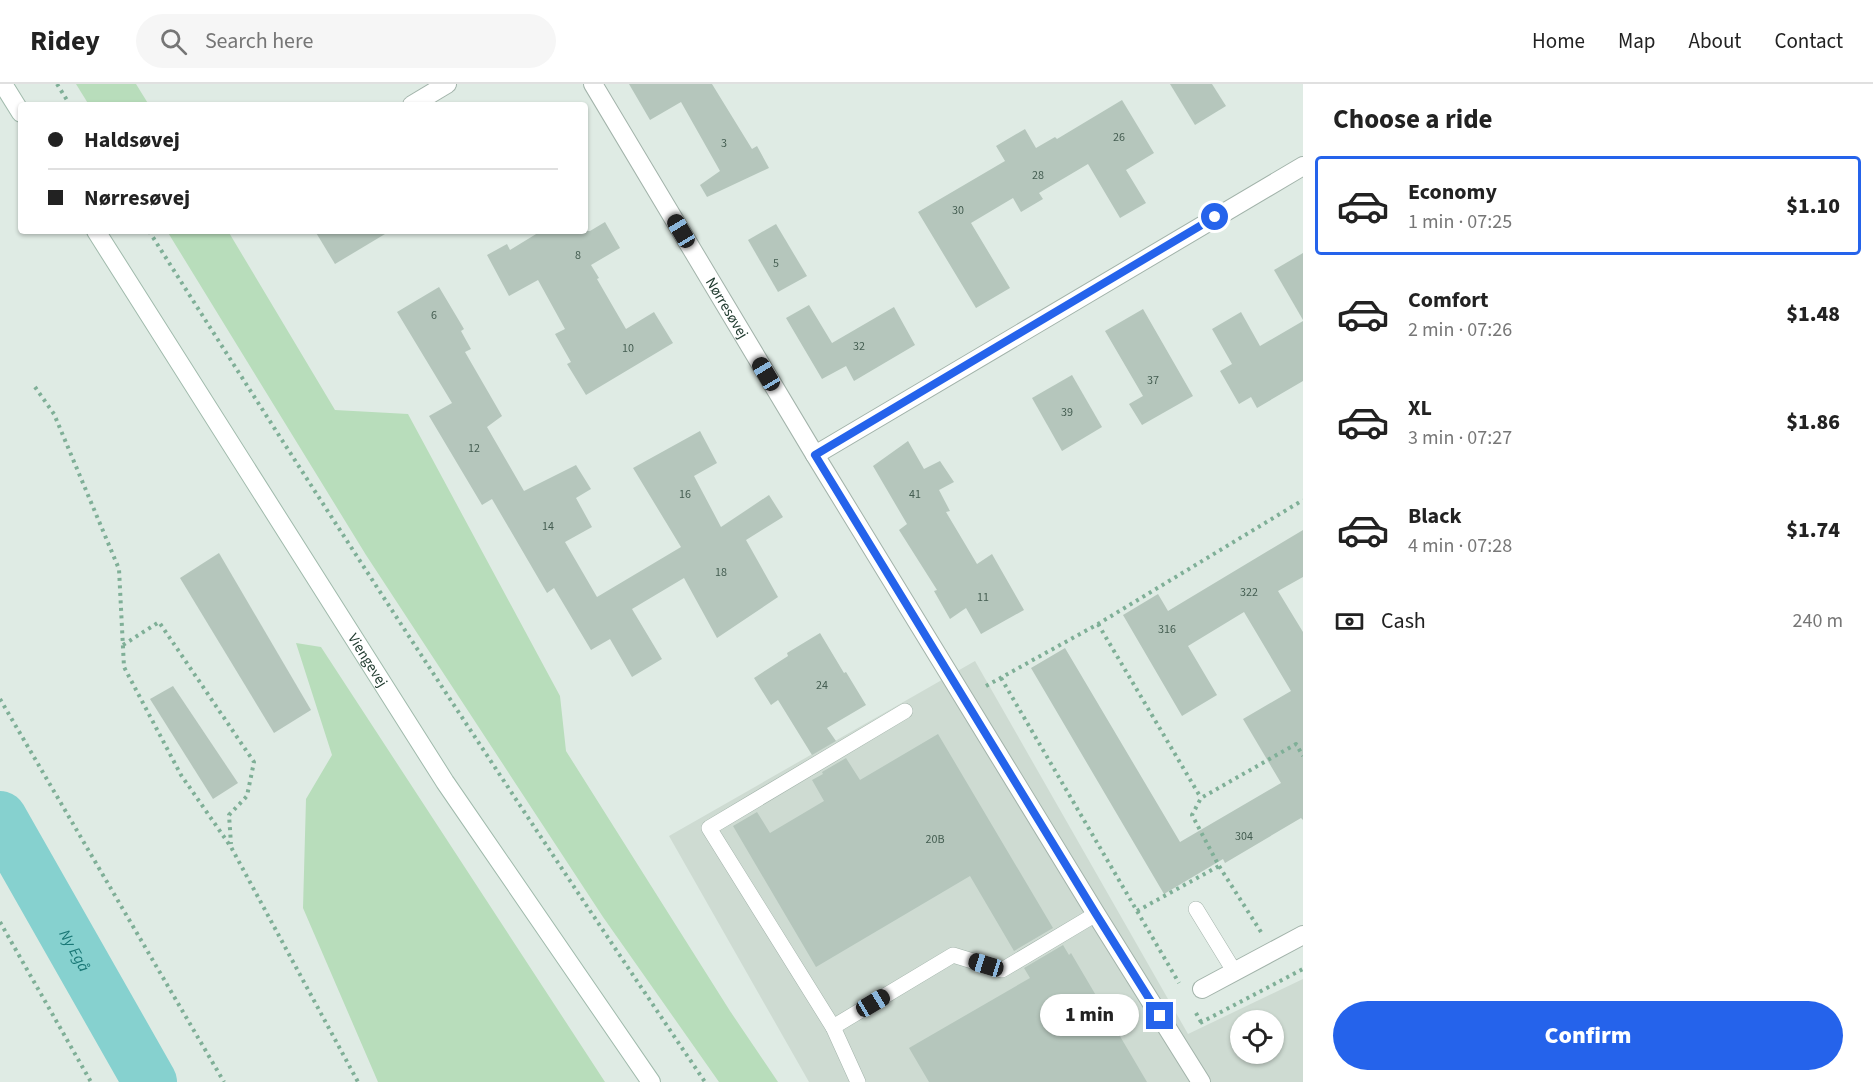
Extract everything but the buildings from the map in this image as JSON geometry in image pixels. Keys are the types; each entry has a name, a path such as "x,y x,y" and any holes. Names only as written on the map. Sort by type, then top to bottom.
{"street":[{"path":"3,84 18,108"},
{"path":"417,102 447,84"},
{"name":"Nørresøvej","path":"593,84 815,455 1201,1082"},
{"path":"815,455 1303,166"},
{"name":"Viengevej","path":"98,234 445,782 651,1082"},
{"path":"1202,989 1303,934"}],"lane":[{"path":"858,1082 833,1027 709,828 905,711"},
{"path":"1196,909 1234,971"},
{"path":"833,1027 953,955 1002,970 1096,914"}],"path":[{"path":"57,84 68,102"},
{"path":"151,234 593,917 705,1082"},
{"path":"35,387 54,414 119,569 124,667 181,775 231,847 358,1082"},
{"path":"965,698 1098,624 1303,500"},
{"path":"123,645 159,622 254,762 247,796 229,815 231,847"},
{"path":"1098,624 1201,798"},
{"path":"1001,678 1181,985"},
{"path":"0,699 224,1082"},
{"path":"1273,951 1219,866 1192,815 1201,798 1296,744 1303,756"},
{"path":"1137,911 1219,866"},
{"path":"0,922 91,1082"},
{"path":"1191,1027 1303,969"},
{"path":"1191,1004 1201,1022"}],"shaded area":[{"path":"975,661 1188,1034 1230,1014 1230,1064 1284,1064 1284,1010 1238,1010 1303,979 1303,1082 809,1082 669,836"}],"green space":[{"path":"76,84 136,84 147,102 87,102"},
{"path":"169,234 230,234 335,410 408,414 560,696 566,751 730,1011 778,1082 719,1082 603,917 366,555"},
{"path":"296,643 321,647 605,1082 378,1082 303,908 306,799 332,755"}],"waterway":[{"name":"Ny Egå","path":"0,818 150,1082"}],"route":[{"path":"1160,1016 815,455 1215,217"}]}
